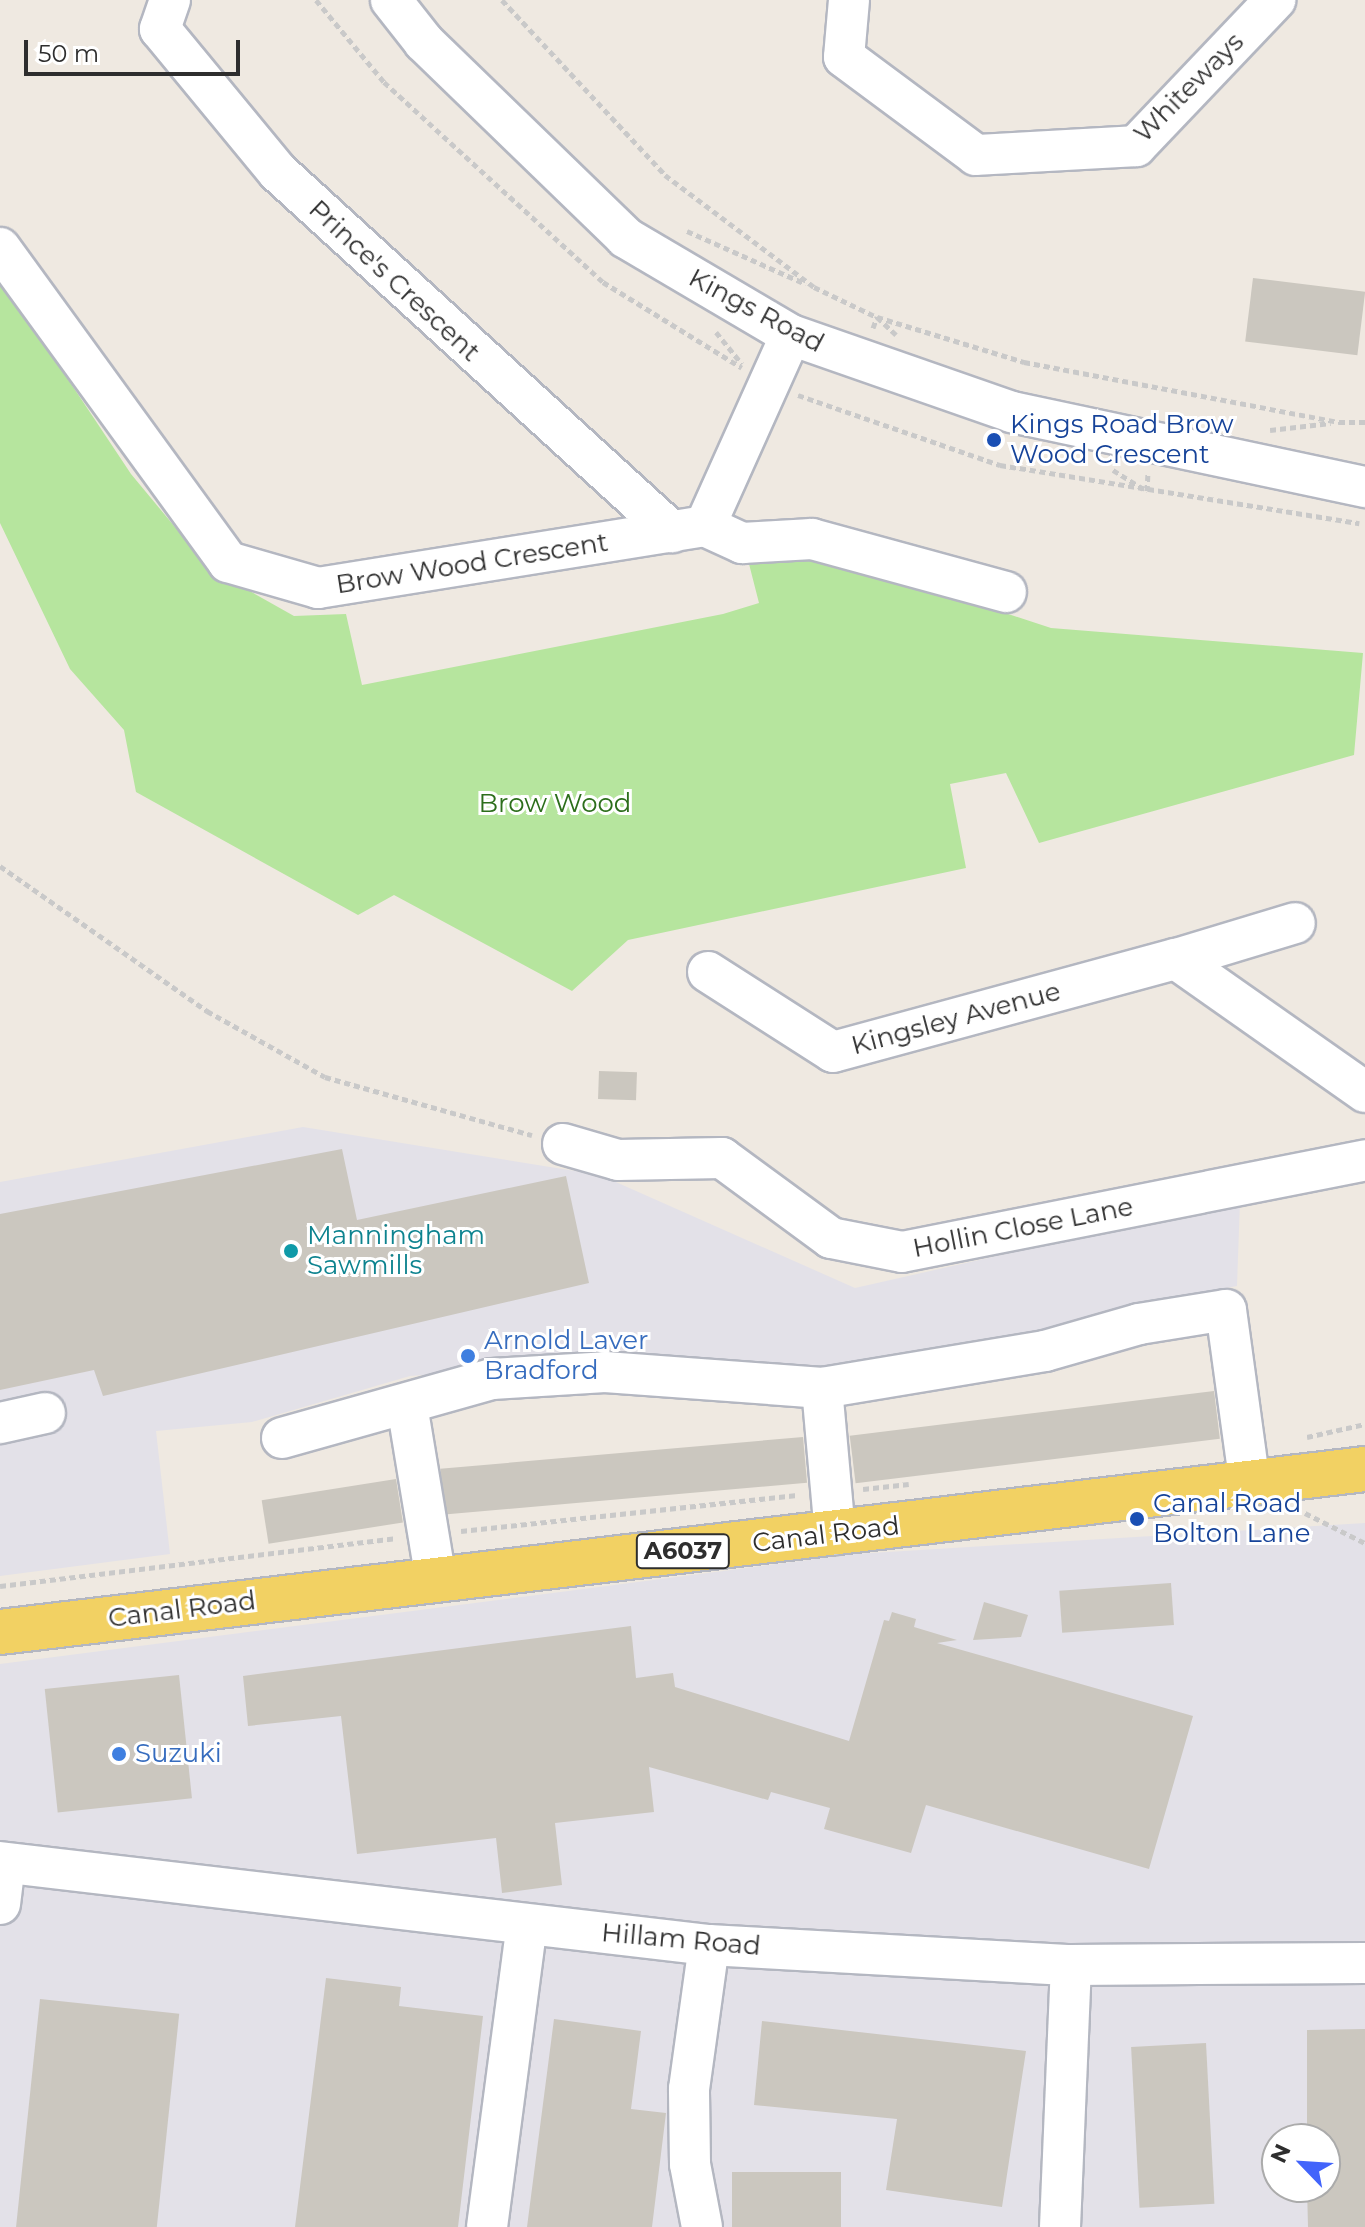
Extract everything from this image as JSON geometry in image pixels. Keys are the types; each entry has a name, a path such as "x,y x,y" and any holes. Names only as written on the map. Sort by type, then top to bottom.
{"main road":[{"name":"Canal Road","path":"0,1632 436,1581 834,1513 1247,1468 1365,1469"}],"street":[{"name":"Prince's Crescent","path":"170,0 160,29 278,172 689,529"},
{"name":"Kings Road","path":"391,0 424,42 626,238 791,335 1012,412 1365,487"},
{"name":"Whiteways","path":"849,0 844,57 976,155 1136,146 1275,0"},
{"name":"Brow Wood Crescent","path":"0,248 228,562 318,588 689,529"},
{"path":"791,335 689,529 742,543 812,539 1006,592"},
{"name":"Kings Road","path":"1263,465 1365,462"},
{"name":"Kingsley Avenue","path":"708,972 833,1052 1176,959 1295,923"},
{"path":"1176,959 1365,1092"},
{"name":"Hollin Close Lane","path":"563,1144 618,1160 722,1158 831,1238 902,1252 1365,1160"},
{"path":"282,1438 492,1379 605,1372 822,1388 1045,1351 1139,1324 1226,1310 1247,1468"},
{"path":"822,1388 834,1513"},
{"path":"407,1405 436,1581"},
{"path":"0,1423 45,1413"},
{"path":"0,1904 2,1862"},
{"name":"Hillam Road","path":"2,1862 709,1945 1071,1965 1365,1963"},
{"path":"487,2227 527,1925"},
{"path":"702,2227 690,2164 689,2089 709,1945"},
{"path":"1060,2227 1071,1965"}],"path":[{"path":"316,0 384,82 603,282 716,352"},
{"path":"502,0 665,175 814,287"},
{"path":"677,227 877,317 1024,362 1339,422 1365,422"},
{"path":"823,406 1000,465 1365,524"},
{"path":"0,866 207,1011 325,1077 563,1144"},
{"path":"1247,1468 1365,1424"},
{"path":"0,1586 428,1534 834,1513 912,1484"}],"shaded area":[{"name":"Arnold Laver Bradford","path":"303,1127 600,1175 855,1288 1240,1201 1237,1286 1135,1305 965,1351 832,1372 614,1360 410,1376 252,1422 156,1431 170,1554 0,1576 0,1182"},
{"path":"1365,1523 1365,2227 0,2227 0,1664 855,1554"}],"green space":[{"name":"Brow Wood","path":"0,277 131,474 209,568 294,616 346,614 362,685 723,614 759,603 748,560 831,556 1051,628 1363,653 1354,755 1039,843 1006,773 950,784 966,868 628,940 572,991 394,895 358,915 136,792 124,730 70,669 0,523"}],"building":[{"path":"1253,278 1365,292 1357,355 1245,342"},
{"path":"599,1071 637,1072 636,1100 598,1099"},
{"name":"Manningham Sawmills","path":"342,1149 357,1220 566,1176 589,1283 103,1396 94,1370 0,1390 0,1214"},
{"path":"1214,1391 1220,1439 856,1483 850,1436"},
{"path":"803,1437 807,1483 444,1515 440,1469"},
{"path":"396,1479 403,1522 269,1544 262,1500"},
{"path":"1171,1583 1174,1625 1062,1633 1059,1591"},
{"path":"984,1602 1028,1615 1021,1637 973,1640"},
{"path":"892,1612 916,1619 914,1627 957,1640 937,1643 1193,1716 1149,1869 926,1805 911,1853 824,1829 830,1808 771,1792 768,1800 649,1767 654,1812 555,1823 562,1885 502,1893 496,1838 357,1854 341,1716 248,1726 243,1676 631,1626 636,1678 673,1673 675,1687 849,1741 884,1620 889,1621"},
{"path":"179,1675 192,1798 58,1812 45,1689"},
{"path":"326,1978 401,1987 399,2006 483,2016 458,2227 295,2227"},
{"path":"40,1999 179,2014 157,2227 16,2227"},
{"path":"554,2019 641,2031 631,2109 666,2113 652,2227 527,2227"},
{"path":"762,2021 1026,2051 1002,2207 886,2190 897,2119 754,2105"},
{"path":"1365,2029 1365,2227 1308,2227 1307,2203 1341,2203 1341,2123 1307,2123 1307,2030"},
{"path":"1206,2043 1214,2204 1140,2208 1131,2047"},
{"path":"732,2172 841,2172 841,2227 732,2227"}],"place":[{"name":"Kings Road Brow Wood Crescent","path":"994,440"},
{"name":"Manningham Sawmills","path":"291,1251"},
{"name":"Arnold Laver Bradford","path":"468,1356"},
{"name":"Canal Road Bolton Lane","path":"1137,1519"},
{"name":"Suzuki","path":"119,1754"}]}
